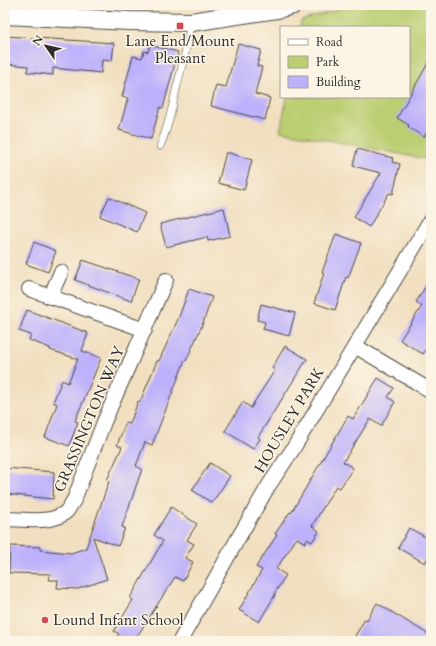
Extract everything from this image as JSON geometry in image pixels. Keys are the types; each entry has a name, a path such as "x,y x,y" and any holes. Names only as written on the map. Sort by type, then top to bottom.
{"street":[{"path":"5,15 68,12 130,21 191,22 277,9 293,5"},
{"name":"HOUSLEY PARK","path":"180,641 269,485 293,449 431,219"},
{"path":"50,297 61,272"},
{"name":"GRASSINGTON WAY","path":"5,519 48,520 57,517 67,510 74,500 104,422 166,280"},
{"path":"28,289 145,330"},
{"path":"355,346 431,392"}],"lane":[{"path":"160,146 166,133 187,51 191,22"}],"green space":[{"path":"352,5 431,5 431,160 280,131 287,98 410,98 410,26 300,26 301,21"}],"building":[{"path":"5,36 114,43 112,61 102,60 101,73 53,68 53,75 27,72 28,66 6,64"},
{"path":"238,44 261,50 257,66 262,67 255,94 270,98 265,120 211,106 216,85 226,87"},
{"path":"150,45 178,52 163,108 160,107 151,139 119,130 128,98 122,97 133,56 142,58 144,51 148,52"},
{"path":"431,58 431,135 427,132 424,137 397,118 408,98 410,98 410,95"},
{"path":"357,149 393,158 392,162 400,164 393,194 389,193 369,227 354,217 381,173 353,166"},
{"path":"226,152 252,160 244,190 218,183"},
{"path":"109,197 145,213 137,232 100,216"},
{"path":"224,208 230,236 208,241 207,237 166,247 160,224"},
{"path":"336,234 361,243 348,278 346,277 335,310 314,303 324,273 322,272"},
{"path":"34,242 56,251 48,272 26,264"},
{"path":"83,260 139,279 131,301 75,280"},
{"path":"431,278 431,341 423,354 400,340 422,306 416,302"},
{"path":"189,289 212,297 203,323 186,361 185,360 152,445 145,442 136,466 142,469 122,527 125,528 118,546 93,537 107,579 78,589 57,588 58,580 49,580 50,574 9,573 10,546 40,547 40,550 71,553 86,548 109,481 107,480 122,447 117,445 126,422 130,424 138,401 140,402 157,361 159,361 179,317"},
{"path":"261,304 295,313 289,336 263,329 265,322 257,320"},
{"path":"27,310 88,333 82,351 101,358 75,421 78,422 69,446 45,437 57,404 53,402 62,380 68,383 78,359 50,350 50,348 29,340 31,335 19,331"},
{"path":"285,346 307,359 258,437 260,439 253,449 225,431 243,402 251,408 275,370 272,368"},
{"path":"378,378 394,388 388,397 395,402 381,426 370,419 343,462 353,468 340,488 336,486 312,526 319,531 312,542 307,539 305,543 297,538 276,569 286,575 259,622 239,610 262,570 256,567 277,535 275,534 290,512 291,513 348,416 353,419"},
{"path":"210,463 230,476 212,503 192,490"},
{"path":"5,468 54,472 53,499 5,494"},
{"path":"171,507 197,524 187,540 194,544 185,558 193,562 183,581 175,577 134,641 114,641 119,634 114,631 133,600 130,598 163,541 154,535"},
{"path":"409,528 431,540 431,552 425,563 398,548"},
{"path":"377,603 431,636 431,641 363,641 355,636"}],"place":[{"name":"Lane End/Mount Pleasant","path":"180,26"},
{"name":"Lound Infant School","path":"45,620"}]}
